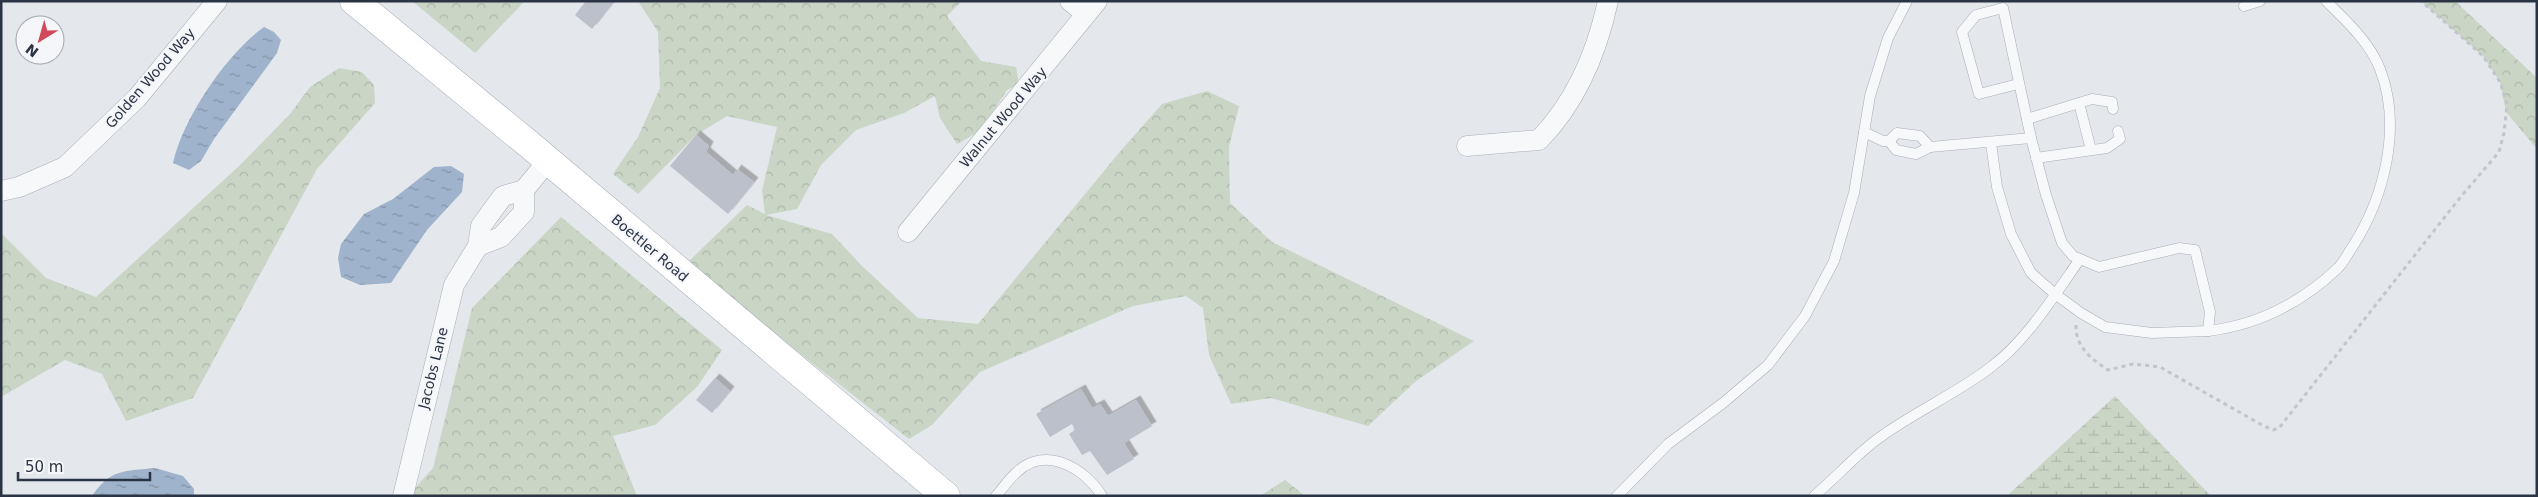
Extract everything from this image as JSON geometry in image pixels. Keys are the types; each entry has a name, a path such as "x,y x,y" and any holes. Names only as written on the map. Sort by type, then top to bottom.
{"street":[{"name":"Golden Wood Way","path":"1,191 19,188 65,167 137,98 216,1"},
{"name":"Boettler Road","path":"354,1 946,496"},
{"path":"1070,1 1091,8"},
{"path":"1466,146 1539,140 1559,120 1578,86 1601,34 1608,1"},
{"name":"Walnut Wood Way","path":"908,232 1091,8"},
{"name":"Jacobs Lane","path":"403,496 454,285 478,246 501,237 524,212 524,190 547,162"}],"lane":[{"path":"1617,496 1668,444 1723,403 1768,365 1805,316 1834,261 1854,193 1870,96 1888,38 1907,1"},
{"path":"2244,6 2260,1"},
{"path":"1991,143 1997,187 2011,234 2031,273 2081,313 2105,327 2152,334 2235,328 2270,316 2307,293 2339,266 2362,232 2379,193 2387,153 2390,109 2380,68 2359,34 2326,1"},
{"path":"2018,84 1978,94 1962,32 1976,15 2003,8 2018,84 2036,158 2062,243 2073,256 2100,267 2179,248 2195,250 2210,312 2208,331"},
{"path":"2027,119 2092,99 2112,102 2113,109"},
{"path":"2079,103 2091,150"},
{"path":"2036,158 2107,148 2120,139 2118,131"},
{"path":"1864,132 1889,141 1896,150 1916,154 1930,147 2031,138"},
{"path":"1889,141 1896,133 1920,136 1930,147"},
{"path":"1814,496 1877,439 1967,385 1993,366 2022,336 2080,259"},
{"path":"996,496 1018,470 1040,460 1061,461 1082,473 1102,496"}],"green space":[{"path":"412,1 525,1 475,53"},
{"path":"638,1 962,1 947,16 981,61 1016,67 1019,84 1007,90 980,131 957,144 940,118 935,96 904,113 856,130 821,165 797,209 766,215 832,234 862,266 918,318 978,324 1118,154 1162,104 1207,91 1239,106 1229,147 1230,203 1272,242 1474,341 1416,381 1368,426 1271,398 1231,404 1209,355 1203,308 1186,296 1133,306 980,372 932,425 909,439 686,264 747,205 765,214 762,191 777,127 727,116 696,135 638,194 613,174 638,137 660,88 658,32"},
{"path":"2421,1 2455,1 2537,78 2537,149 2506,112 2500,82 2483,56"},
{"path":"339,68 362,72 374,85 375,103 317,169 193,398 126,421 102,374 65,360 1,397 1,233 46,278 96,297 239,166 290,114 310,87"},
{"path":"561,217 722,350 697,387 655,425 613,436 637,496 408,496 433,468 472,308"},
{"path":"2115,396 2211,496 2007,496"},
{"path":"1285,480 1305,496 1260,496"}],"water":[{"path":"264,27 274,32 281,40 277,53 214,139 201,161 189,170 173,163 186,126 208,88 236,53"},
{"path":"451,166 464,174 462,192 427,230 391,283 360,285 341,277 338,258 341,244 364,214 393,199 434,167"},
{"path":"155,468 183,476 194,489 194,496 92,496 112,476 127,471"}],"building":[{"path":"586,1 614,1 592,29 575,15"},
{"path":"696,135 709,146 706,152 733,175 737,169 754,182 728,214 670,166"},
{"path":"715,378 730,391 712,413 696,400"},
{"path":"1081,389 1092,408 1100,404 1108,416 1136,400 1152,426 1124,443 1134,459 1107,475 1090,451 1082,455 1069,434 1075,430 1072,424 1050,437 1036,414"}]}
